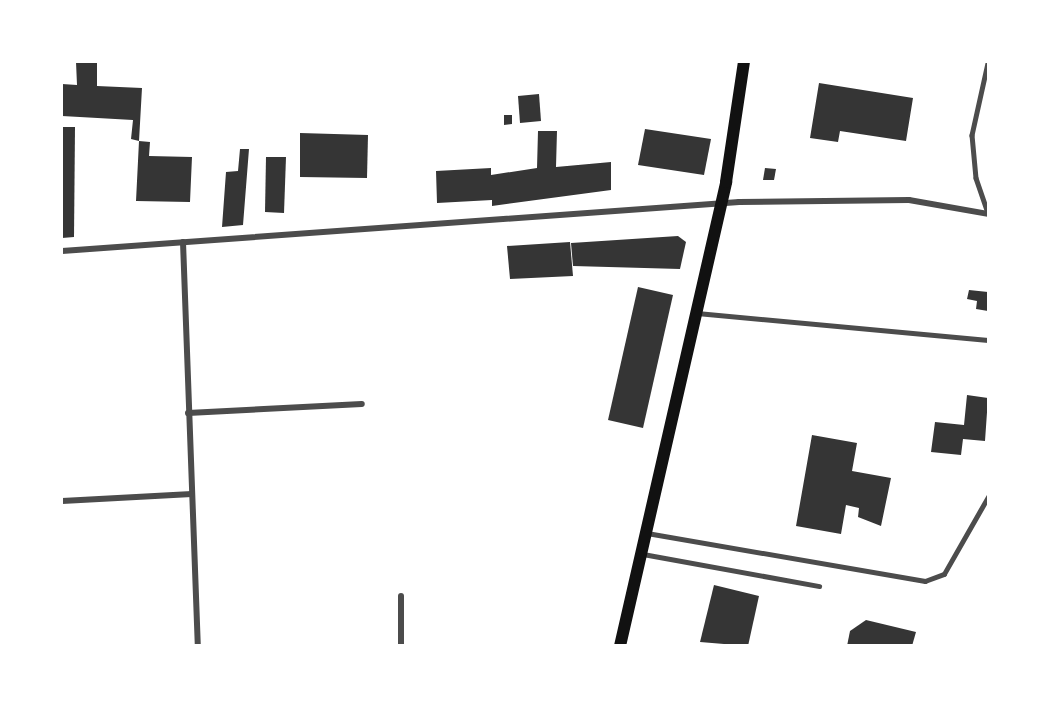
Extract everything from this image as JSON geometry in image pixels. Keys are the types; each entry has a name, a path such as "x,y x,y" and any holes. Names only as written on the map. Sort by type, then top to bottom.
{"main road":[{"path":"620,645 694,312 721,204 744,62"}],"street":[{"path":"62,251 721,204 909,200 988,213"},
{"path":"183,242 198,645"},
{"path":"188,413 362,404"},
{"path":"62,501 192,494"},
{"path":"401,596 401,645"}],"lane":[{"path":"988,63 972,135 976,178 988,213"},
{"path":"694,312 988,340"},
{"path":"645,533 925,581 944,574 988,497"},
{"path":"640,553 819,586"}],"building":[{"path":"76,62 97,62 97,86 142,88 139,141 131,139 133,120 62,116 62,84 77,85"},
{"path":"819,83 913,98 906,141 840,131 838,142 810,138"},
{"path":"539,94 541,121 520,123 518,96"},
{"path":"504,115 512,115 512,124 504,125"},
{"path":"62,127 75,127 74,237 62,238"},
{"path":"645,129 711,139 704,175 638,165"},
{"path":"538,131 557,131 556,167 611,162 611,190 492,206 492,200 437,203 436,171 491,168 491,175 537,168"},
{"path":"300,133 368,135 367,178 300,177"},
{"path":"139,141 150,142 149,156 192,157 190,202 136,201"},
{"path":"240,149 249,149 243,225 222,227 226,172 238,171"},
{"path":"266,157 286,157 284,213 265,212"},
{"path":"765,168 776,169 774,180 763,180"},
{"path":"678,236 686,242 680,269 573,266 571,243"},
{"path":"570,242 573,276 510,279 507,246"},
{"path":"638,287 673,295 643,428 608,420"},
{"path":"969,290 988,292 988,311 976,309 977,301 967,299"},
{"path":"967,395 988,398 985,441 963,439 961,455 931,452 935,422 964,425"},
{"path":"812,435 857,443 852,471 891,478 881,526 858,517 859,508 846,505 841,534 796,526"},
{"path":"714,585 759,596 748,646 700,642"},
{"path":"866,620 916,632 912,646 847,646 850,631"}]}
